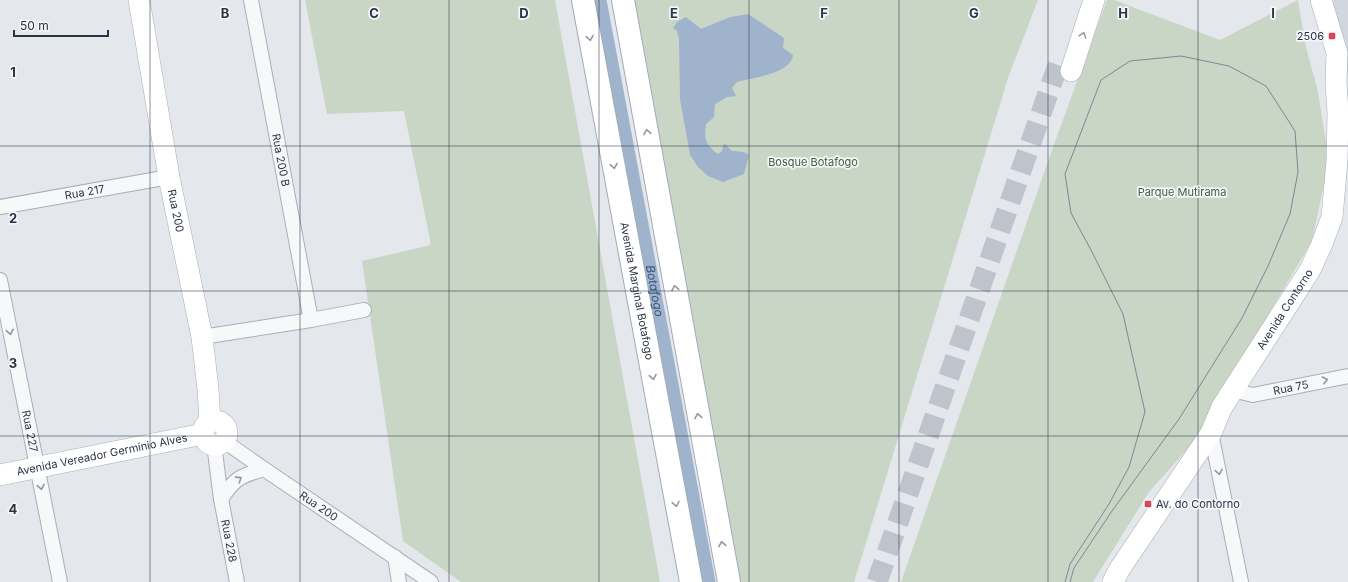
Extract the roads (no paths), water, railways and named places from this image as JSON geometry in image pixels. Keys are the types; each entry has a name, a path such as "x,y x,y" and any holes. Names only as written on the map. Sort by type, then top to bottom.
{"main road":[{"name":"Avenida Marginal Botafogo","path":"583,0 691,582"},
{"path":"623,0 728,582"}],"street":[{"name":"Rua 200","path":"138,0 169,177 202,337 213,435 431,582"},
{"name":"Rua 200 B","path":"251,0 311,320"},
{"path":"1080,0 1065,68 1094,0"},
{"name":"Avenida Contorno","path":"1113,582 1118,570 1211,433 1222,407 1232,390 1310,270 1321,246 1340,218 1336,161 1338,113 1336,82 1337,53 1321,0"},
{"name":"Rua 217","path":"0,207 169,177"},
{"name":"Rua 227","path":"0,280 60,582"},
{"path":"202,337 364,310"},
{"name":"Rua 75","path":"1232,390 1253,395 1348,376"},
{"path":"1211,433 1241,582"},
{"name":"Avenida Vereador Germínio Alves","path":"0,474 213,435"},
{"name":"Rua 228","path":"213,435 221,499 237,582"},
{"path":"221,499 238,478 248,473 264,469"},
{"path":"395,558 399,582"}],"water":[{"path":"748,14 784,38 783,48 793,55 791,61 778,71 737,82 732,88 736,96 727,97 715,104 714,117 706,124 705,137 710,147 718,154 722,151 724,143 732,151 744,152 749,155 744,174 723,182 708,176 698,167 690,155 680,99 679,39 677,31 673,28 677,22 686,17 701,29 730,17"}],"waterway":[{"name":"Botafogo","path":"600,0 709,582"}],"tunnel":[{"path":"877,582 1058,65"}],"tram line":[{"path":"1065,582 1070,564 1109,504 1129,467 1145,412 1123,314 1071,213 1065,174 1101,80 1130,61 1181,56 1229,66 1266,86 1295,131 1298,172 1290,214 1268,266 1242,318 1179,419 1112,511 1074,568 1070,582"}],"place":[{"name":"2506","path":"1332,36"},
{"name":"Av. do Contorno","path":"1148,504"}],"park label":[{"name":"Bosque Botafogo","path":"813,162"},
{"name":"Parque Mutirama","path":"1182,192"}]}
